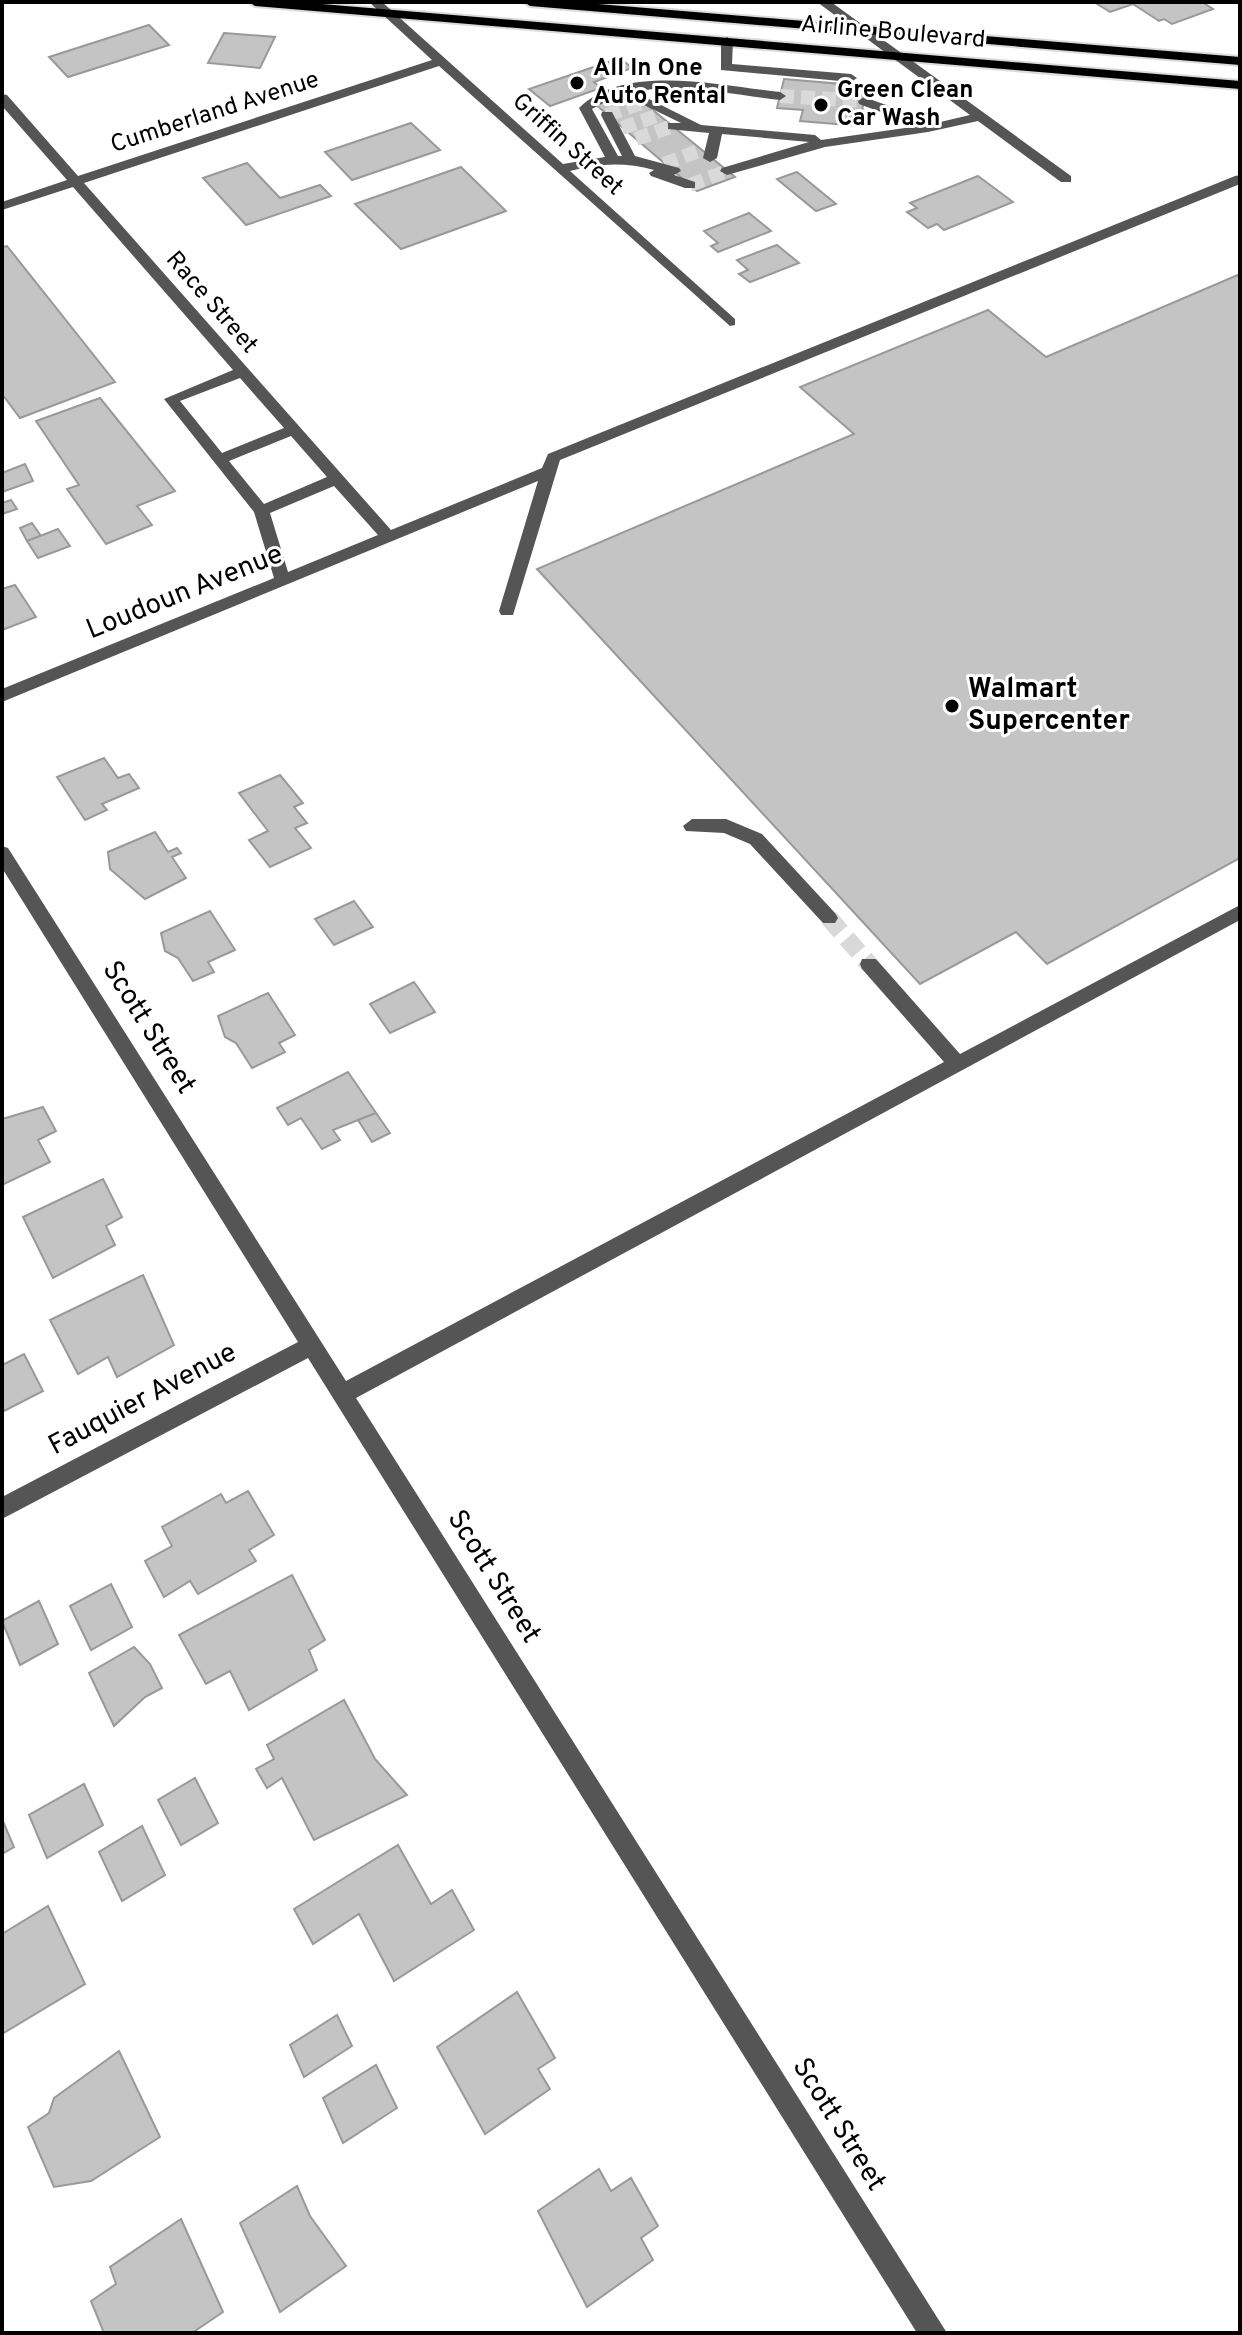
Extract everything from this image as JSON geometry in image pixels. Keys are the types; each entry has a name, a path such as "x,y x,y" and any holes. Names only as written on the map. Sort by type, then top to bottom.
{"main road":[{"name":"Airline Boulevard","path":"255,2 1240,85"},
{"name":"Airline Boulevard","path":"530,2 1240,61"}],"street":[{"name":"Griffin Street","path":"375,2 730,322"},
{"path":"823,2 1066,179"},
{"path":"727,41 725,67 851,78"},
{"name":"Cumberland Avenue","path":"2,206 441,61"},
{"path":"690,185 622,160 585,108 597,97 649,83 780,96"},
{"name":"Race Street","path":"2,98 388,537"},
{"path":"864,101 941,129"},
{"path":"644,102 716,132"},
{"path":"607,115 622,160"},
{"path":"659,115 716,132"},
{"path":"727,171 781,153 839,140 941,129 980,116"},
{"path":"673,126 839,140"},
{"path":"622,128 622,160"},
{"path":"690,141 716,132"},
{"path":"706,154 716,132"},
{"path":"622,160 636,139"},
{"path":"562,169 586,162 622,160 664,163 622,160"},
{"name":"Loudoun Avenue","path":"2,696 548,471 553,457 1240,179"},
{"path":"242,372 171,399 261,511 283,581"},
{"path":"220,459 293,430"},
{"path":"507,611 548,471"},
{"path":"261,511 336,479"},
{"path":"692,826 726,826 756,839 829,918"},
{"name":"Scott Street","path":"2,853 933,2333"},
{"path":"343,1394 1240,912"},
{"path":"869,964 958,1065"},
{"name":"Fauquier Avenue","path":"2,1509 312,1345"}],"building":[{"path":"1094,2 1202,2 1213,9 1172,24 1164,19 1159,21 1133,4 1110,12"},
{"path":"149,25 169,45 68,77 49,57"},
{"path":"224,33 275,37 260,68 208,63"},
{"path":"620,58 632,68 594,82 601,88 550,106 529,89"},
{"name":"Green Clean Car Wash","path":"784,79 866,86 860,126 800,121 803,110 777,108"},
{"path":"632,93 735,177 697,191 596,105"},
{"path":"411,123 440,150 352,180 325,152"},
{"path":"247,163 280,198 320,185 331,196 246,225 203,178"},
{"path":"461,167 506,211 401,249 355,204"},
{"path":"797,172 836,204 816,211 777,179"},
{"path":"978,176 1013,202 944,230 937,224 928,228 907,212 917,208 910,203"},
{"path":"749,213 771,231 718,252 711,246 718,243 704,231"},
{"path":"777,245 799,263 750,282 739,274 748,270 737,260"},
{"path":"7,246 115,382 20,418 2,394 2,247"},
{"name":"Walmart Supercenter","path":"1240,274 1240,858 1047,964 1016,932 920,984 537,569 854,434 800,387 988,310 1046,357"},
{"path":"100,398 175,491 137,506 152,525 106,544 67,489 79,485 36,421"},
{"path":"25,464 33,481 2,492 2,473"},
{"path":"11,500 17,509 2,514 2,503"},
{"path":"32,523 41,536 27,541 20,528"},
{"path":"58,529 70,546 38,558 27,541"},
{"path":"15,585 36,617 2,630 2,589"},
{"path":"104,758 118,778 129,774 139,788 102,804 107,810 85,820 57,777"},
{"path":"280,775 303,803 294,807 307,823 295,828 311,848 270,867 249,840 268,831 239,793"},
{"path":"155,832 168,852 177,848 181,853 172,857 186,878 145,899 110,869 108,852"},
{"path":"354,901 373,927 334,945 315,919"},
{"path":"210,911 235,950 208,962 214,972 193,981 178,958 165,951 161,933"},
{"path":"414,982 435,1012 390,1033 370,1004"},
{"path":"268,993 295,1035 279,1043 285,1052 252,1068 236,1043 225,1037 218,1016"},
{"path":"348,1072 376,1113 333,1130 340,1140 322,1149 301,1118 288,1125 277,1108"},
{"path":"43,1107 56,1131 38,1140 50,1162 2,1185 2,1119"},
{"path":"376,1113 390,1133 372,1142 358,1120"},
{"path":"103,1179 122,1217 106,1226 115,1245 53,1278 23,1217"},
{"path":"143,1275 174,1345 117,1377 108,1357 78,1374 50,1320"},
{"path":"24,1354 43,1391 2,1412 2,1365"},
{"path":"248,1491 274,1535 249,1550 256,1561 198,1594 190,1581 164,1597 145,1561 172,1546 162,1527 221,1494 226,1503"},
{"path":"292,1575 325,1640 309,1650 317,1670 249,1710 230,1671 206,1684 179,1635"},
{"path":"111,1584 132,1627 91,1650 70,1606"},
{"path":"39,1601 58,1644 20,1665 2,1621"},
{"path":"134,1647 150,1664 162,1688 145,1697 114,1726 89,1673"},
{"path":"344,1700 375,1759 407,1795 314,1840 282,1778 267,1788 256,1769 274,1759 267,1745"},
{"path":"195,1778 218,1823 181,1845 158,1800"},
{"path":"84,1784 103,1825 47,1858 29,1815"},
{"path":"2,1819 14,1847 2,1854"},
{"path":"142,1826 165,1875 122,1901 99,1852"},
{"path":"398,1845 431,1904 452,1890 474,1930 394,1981 359,1914 313,1944 294,1909"},
{"path":"48,1906 85,1984 2,2034 2,1934"},
{"path":"517,1992 555,2058 538,2069 550,2089 485,2134 437,2047"},
{"path":"337,2015 352,2046 304,2077 290,2045"},
{"path":"119,2051 160,2137 91,2181 54,2187 28,2127 49,2113 54,2098"},
{"path":"376,2065 397,2108 343,2143 323,2098"},
{"path":"599,2169 611,2191 631,2178 658,2226 641,2238 653,2260 587,2307 538,2211"},
{"path":"297,2186 310,2216 346,2266 280,2312 240,2223"},
{"path":"181,2219 223,2312 192,2333 104,2333 91,2301 116,2284 110,2267"}],"tunnel":[{"path":"780,96 864,101"},
{"path":"607,115 644,102"},
{"path":"622,128 659,115"},
{"path":"636,139 673,126"},
{"path":"664,164 701,150"},
{"path":"690,185 727,171"},
{"path":"829,918 869,964"}],"place":[{"name":"All In One Auto Rental","path":"577,83"},
{"name":"Green Clean Car Wash","path":"821,105"},
{"name":"Walmart Supercenter","path":"952,706"}]}
